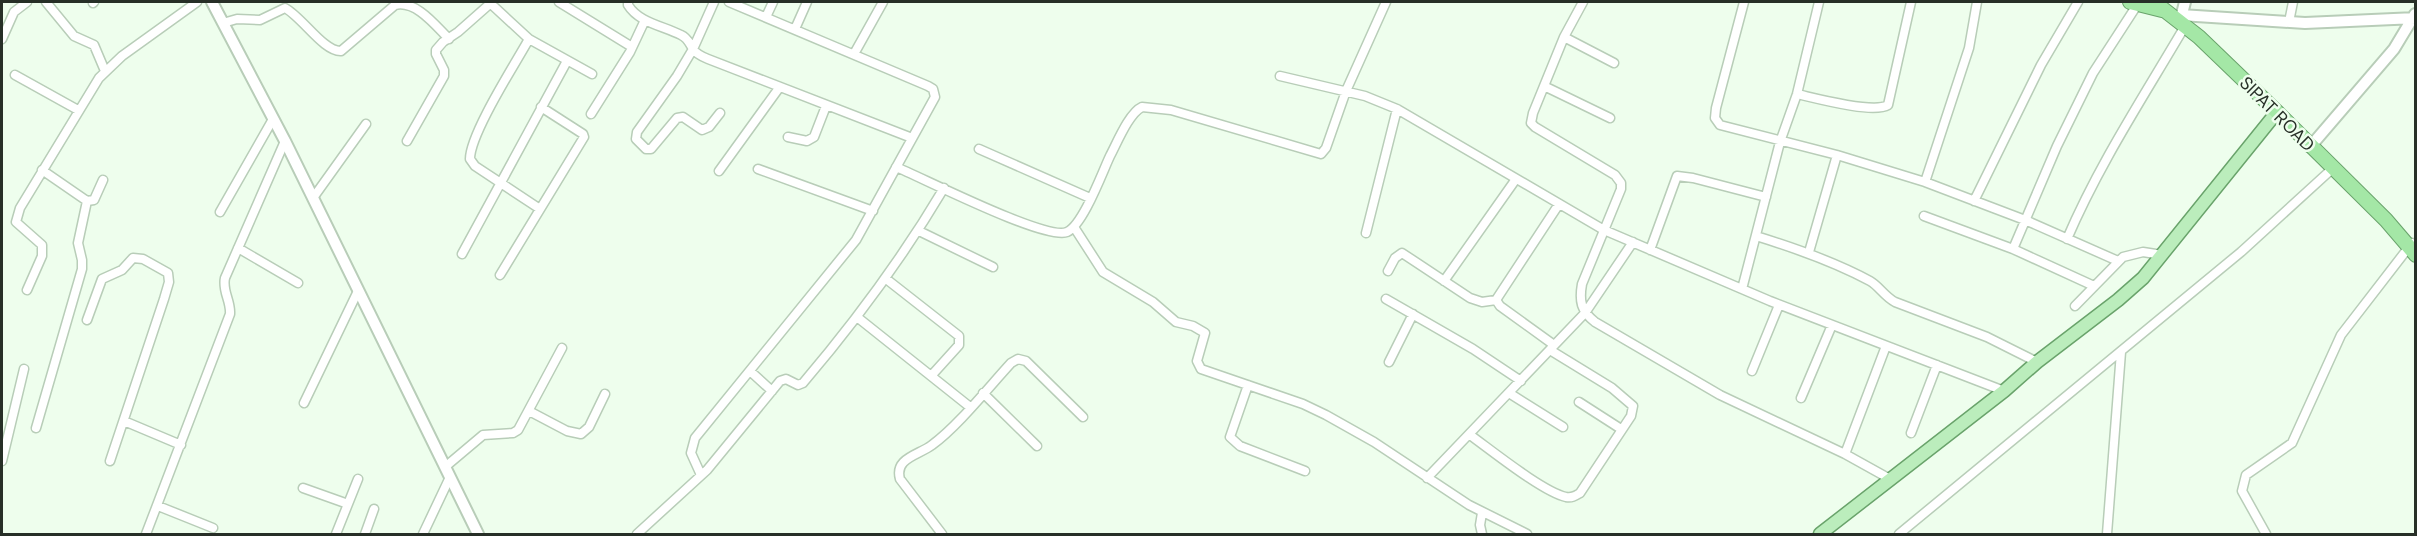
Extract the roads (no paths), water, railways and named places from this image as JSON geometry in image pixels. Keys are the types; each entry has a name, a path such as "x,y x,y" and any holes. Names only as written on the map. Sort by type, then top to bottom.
{"highway":[{"name":"SIPAT ROAD","path":"2136,2 2159,6 2182,21 2413,247"}],"main road":[{"path":"1820,534 2004,391 2143,278 2277,112"}],"street":[{"path":"2,39 14,12 27,2"},
{"path":"45,2 71,33 94,45 105,71"},
{"path":"27,290 42,256 42,245 19,226 15,219 42,170 78,110 105,71 197,2"},
{"path":"212,2 285,141 478,534"},
{"path":"223,23 237,18 260,20 285,8 297,16 331,49 341,51 395,4 404,2 416,7 448,39"},
{"path":"407,141 444,76 444,70 436,54 438,46 491,2 529,39 592,74"},
{"path":"559,2 632,47"},
{"path":"628,2 630,9 645,20 682,35 688,39 693,50 708,59 912,138"},
{"path":"714,2 693,50 678,76 637,132 636,139 646,149 651,149 677,118 683,117 702,130 710,126 720,113"},
{"path":"701,475 691,453 695,438 856,240 933,102 935,94 933,89 729,2"},
{"path":"766,17 773,2"},
{"path":"795,29 807,2"},
{"path":"854,54 883,2"},
{"path":"896,167 993,211 1044,230 1061,233 1074,227 1118,140 1133,114 1142,107 1171,110 1321,154 1329,141 1346,91 1386,2"},
{"path":"1583,2 1564,37 1533,113 1532,125 1616,175 1621,183 1621,189 1582,284 1580,299 1585,313 1595,322 1720,395 1845,454 1890,479"},
{"path":"1744,2 1716,108 1716,122 1724,127 1837,155 1925,182 2025,220 2118,261"},
{"path":"1742,289 1780,142 1797,94 1819,2"},
{"path":"1797,94 1831,102 1877,108 1888,105 1911,2"},
{"path":"1925,182 1969,48 1977,2"},
{"path":"1974,201 2041,65 2078,2"},
{"path":"2013,249 2057,146 2093,73 2136,2"},
{"path":"2067,239 2109,153 2182,21 2185,2"},
{"path":"2289,22 2293,2"},
{"path":"2182,21 2289,22 2415,16"},
{"path":"2310,147 2394,49 2415,16"},
{"path":"591,114 632,47 645,20"},
{"path":"1564,37 1614,63"},
{"path":"529,39 482,125 470,155 472,163 540,209"},
{"path":"462,254 567,61"},
{"path":"15,75 78,110"},
{"path":"1280,76 1365,96 1397,109 1604,230 1779,304 2004,391"},
{"path":"1544,86 1610,118"},
{"path":"719,171 779,88"},
{"path":"788,137 807,141 814,137 826,106"},
{"path":"500,275 584,137 577,129 541,107"},
{"path":"1365,233 1397,109"},
{"path":"220,212 273,119"},
{"path":"313,198 366,124"},
{"path":"146,534 230,314 224,283 285,141"},
{"path":"979,149 1090,198"},
{"path":"1809,252 1837,155"},
{"path":"758,169 873,211"},
{"path":"1899,534 2241,252 2332,169"},
{"path":"42,170 87,201 93,200 103,180"},
{"path":"1650,250 1677,176 1766,197"},
{"path":"1444,280 1516,179"},
{"path":"637,534 701,475 782,380 798,385 802,383 885,278 919,231 944,188"},
{"path":"36,428 82,266 78,243 87,201"},
{"path":"1496,300 1559,204"},
{"path":"1924,216 2013,249 2094,286"},
{"path":"1074,227 1095,264 1103,273 1153,302 1176,322 1193,326 1205,333 1197,361 1201,369 1303,404 1326,415 1360,433 1482,513 1522,533"},
{"path":"919,231 993,267"},
{"path":"1756,237 1809,252 1871,281 1881,293 1895,302 1987,337 2037,362"},
{"path":"1427,478 1585,313 1633,243"},
{"path":"2266,534 2242,491 2246,475 2292,443 2341,335 2413,247"},
{"path":"238,248 298,283"},
{"path":"1388,271 1395,258 1402,253 1477,302 1496,300"},
{"path":"2075,306 2118,261 2132,253 2162,255"},
{"path":"87,320 102,279 122,270 133,258 143,259 168,273 169,282 164,299 110,461"},
{"path":"885,278 959,336 959,345 931,376"},
{"path":"304,404 358,291"},
{"path":"1386,299 1473,349 1521,381"},
{"path":"1470,435 1528,476 1560,494 1572,497 1580,493 1632,413 1633,406 1630,402 1552,347 1500,306 1496,300"},
{"path":"1752,371 1779,304"},
{"path":"1389,362 1413,314"},
{"path":"857,316 970,407"},
{"path":"1801,398 1832,325"},
{"path":"1845,454 1886,346"},
{"path":"423,534 447,472 483,435 513,433 518,430 562,348"},
{"path":"2107,534 2121,352"},
{"path":"942,534 900,479 898,472 905,460 935,443 1011,363 1021,358 1031,365 1083,417"},
{"path":"1911,433 1937,365"},
{"path":"2,461 24,369"},
{"path":"750,371 772,391"},
{"path":"1248,385 1230,437 1240,446 1305,471"},
{"path":"983,393 1037,446"},
{"path":"1509,393 1563,427"},
{"path":"529,411 567,431 580,434 589,427 605,394"},
{"path":"1579,402 1621,429"},
{"path":"124,421 181,445"},
{"path":"336,534 358,478"},
{"path":"303,488 348,504"},
{"path":"158,506 213,528"},
{"path":"365,534 374,509"},
{"path":"1482,513 1480,525 1482,534"}]}
